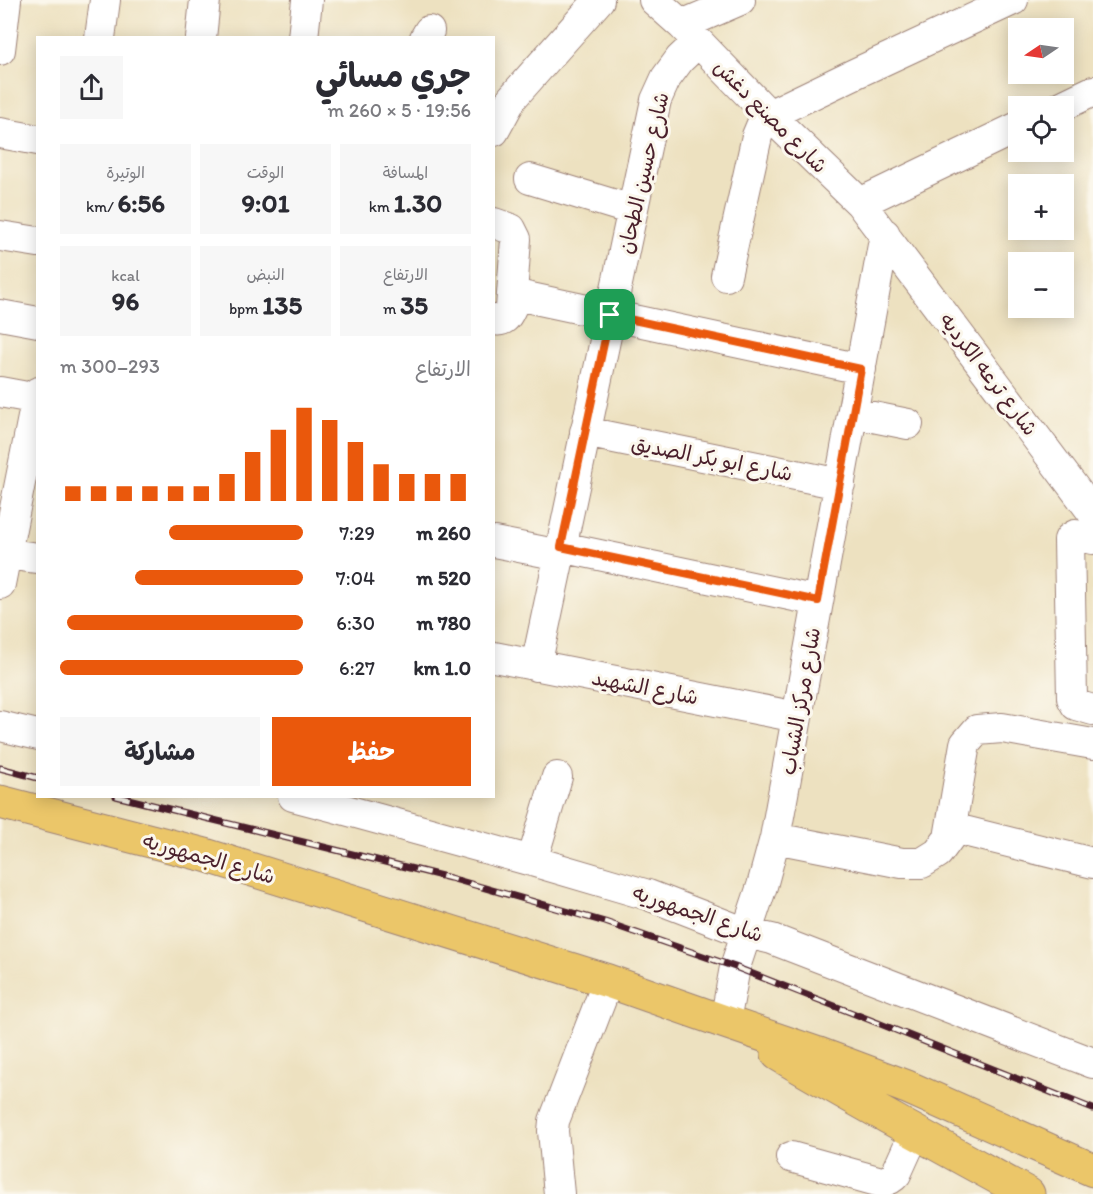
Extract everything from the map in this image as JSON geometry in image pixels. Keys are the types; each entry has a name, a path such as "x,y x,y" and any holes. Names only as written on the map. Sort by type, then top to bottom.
{"main road":[{"name":"شارع الجمهوريه","path":"0,802 206,855 608,981 907,1087 1093,1170"},
{"name":"شارع الجمهوريه","path":"724,1022 844,1094 915,1132 986,1184 1028,1194"}],"street":[{"path":"0,50 6,0"},
{"path":"100,36 105,0"},
{"path":"201,36 205,0"},
{"path":"303,36 307,0"},
{"path":"495,129 512,98 599,0"},
{"name":"شارع مصنع دغش","path":"654,0 860,203 885,234"},
{"path":"690,33 740,0"},
{"path":"726,276 757,136 769,115 1013,0"},
{"name":"شارع حسين الطحان","path":"536,666 656,100 666,78 680,59 690,33"},
{"path":"1074,100 1093,91"},
{"path":"860,203 1008,132"},
{"path":"0,133 36,140"},
{"path":"530,179 632,210"},
{"path":"495,223 511,229 516,239 511,308 504,320 496,321"},
{"name":"شارع مركز الشباب","path":"724,1022 735,967 775,838 885,234"},
{"name":"شارع ترعه الكرديه","path":"885,234 1092,510"},
{"path":"0,236 36,242"},
{"path":"512,294 861,369"},
{"path":"0,315 36,322"},
{"path":"0,392 36,396"},
{"path":"2,575 11,473 36,399"},
{"path":"853,413 908,424"},
{"name":"شارع ابو بكر الصديق","path":"585,432 840,484"},
{"path":"1093,539 1075,535 1069,540 1072,699 1076,705 1093,710"},
{"path":"495,542 560,551 818,601"},
{"path":"2,575 36,559"},
{"name":"شارع الشهيد","path":"495,657 797,717"},
{"path":"0,726 36,735"},
{"path":"775,838 902,863 922,863 938,853 949,838 965,744 977,730 1002,728 1093,744"},
{"path":"532,861 557,777"},
{"name":"شارع الجمهوريه","path":"309,798 332,801 648,895 746,933 772,939 1093,1063"},
{"path":"952,828 1093,863"},
{"path":"560,1194 553,1131 554,1121 608,981"},
{"path":"791,1157 881,1182 887,1181 892,1179 896,1173 915,1132"}],"railway":[{"path":"0,768 36,777"},
{"path":"124,798 450,878 605,922 735,967 1093,1109"}],"route":[{"path":"610,315 861,369 818,601 561,547 610,315"}]}
